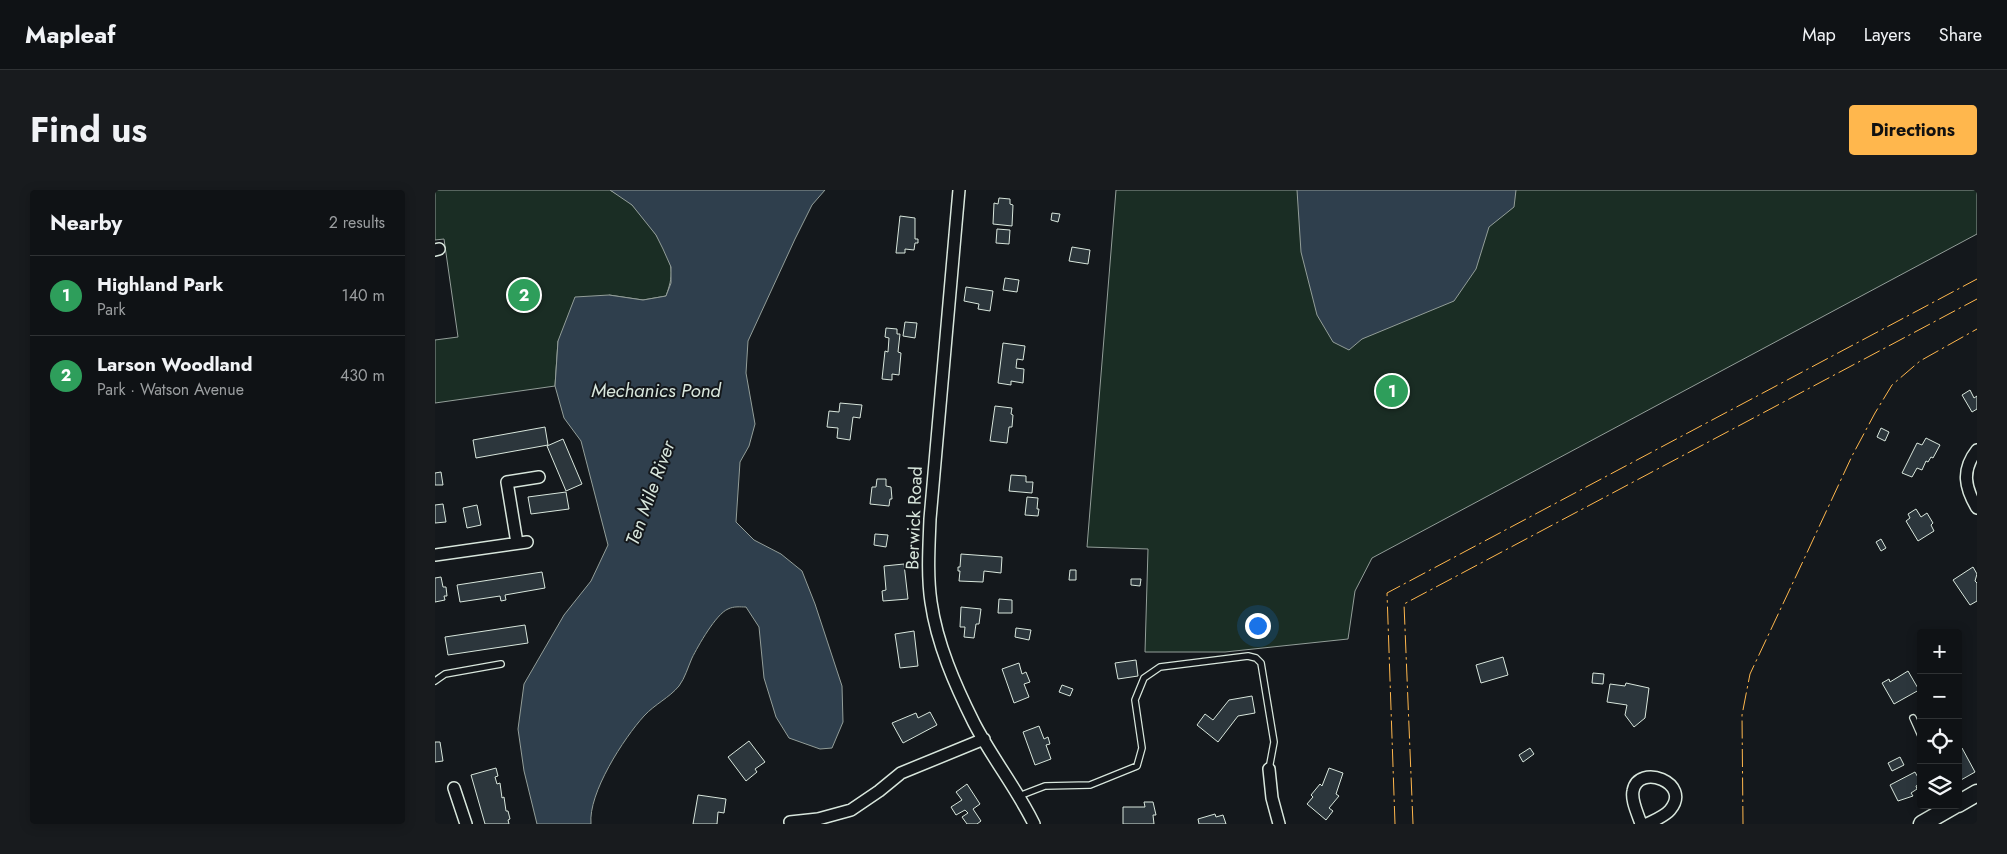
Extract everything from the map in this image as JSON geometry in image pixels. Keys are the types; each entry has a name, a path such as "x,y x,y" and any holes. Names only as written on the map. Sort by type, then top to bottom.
{"main road":[{"path":"1962,801 1977,793"},
{"path":"1922,824 1948,809"}],"street":[{"name":"Berwick Road","path":"959,190 935,444 928,566 931,602 943,651 967,708 1035,824"},
{"path":"1977,450 1970,459 1966,473 1969,493 1977,508"},
{"path":"435,555 522,543 507,482 539,477"},
{"path":"789,822 818,820 851,810 901,773 984,739"},
{"path":"1269,768 1272,798 1279,824"},
{"path":"1641,824 1634,804 1633,791 1639,780 1648,777 1661,778 1673,788 1674,803 1670,810 1647,824"},
{"path":"454,788 466,824"}],"lane":[{"path":"1019,796 1045,786 1090,785 1137,766 1142,748 1135,700 1144,678 1160,666 1248,656 1256,658 1261,663 1274,742 1269,768"},
{"path":"435,681 445,674 501,664"},
{"path":"1913,718 1917,727"}],"green space":[{"path":"435,190 610,190 633,206 662,245 670,262 671,269 671,280 666,296 643,300 609,295 558,341 555,386 435,403 435,340 458,337 444,239 435,240"},
{"path":"1116,190 1977,190 1977,234 1372,558 1355,591 1348,639 1225,652 1145,652 1148,549 1087,547"}],"water":[{"name":"Mechanics Pond","path":"610,190 825,190 812,205 748,341 746,373 755,424 749,446 740,462 736,522 754,540 781,554 802,571 842,686 843,722 832,748 820,749 789,738 776,717 764,678 759,627 746,607 730,608 718,617 708,631 692,658 679,686 644,716 627,738 601,782 595,797 591,824 537,824 524,771 518,729 524,684 564,615 591,581 608,545 581,441 564,418 555,386 558,341 575,297 609,295 643,300 666,296 671,283 671,267 656,235 632,205"},
{"path":"1297,190 1516,190 1514,207 1489,227 1476,269 1454,301 1362,339 1349,350 1333,342 1317,315 1301,252"}],"building":[{"path":"999,198 1010,199 1010,204 1013,205 1012,226 993,224 994,203 998,204"},
{"path":"1052,213 1060,214 1058,222 1051,220"},
{"path":"900,216 915,218 915,239 918,239 914,250 905,249 905,253 896,253"},
{"path":"997,229 1010,230 1009,244 996,243"},
{"path":"1072,247 1090,250 1088,264 1069,261"},
{"path":"1005,278 1019,280 1017,292 1003,290"},
{"path":"966,287 993,291 990,311 978,309 979,304 964,301"},
{"path":"905,322 917,323 915,338 903,336"},
{"path":"886,328 897,329 897,334 900,334 898,352 901,353 899,375 892,374 892,380 882,379 885,351 888,352 889,338 885,337"},
{"path":"1003,343 1025,346 1023,360 1017,359 1016,368 1024,369 1023,383 1011,381 1011,385 998,383"},
{"path":"1970,390 1974,398 1977,396 1977,409 1972,412 1962,395"},
{"path":"840,403 862,405 860,418 853,417 850,440 837,438 838,428 827,427 829,411 839,412"},
{"path":"995,406 1012,408 1012,427 1009,427 1007,443 990,441"},
{"path":"545,427 548,445 476,458 473,440"},
{"path":"1881,428 1889,432 1885,441 1877,437"},
{"path":"1926,438 1940,445 1933,458 1931,457 1928,462 1926,461 1922,470 1917,468 1912,477 1902,473 1917,443 1922,445"},
{"path":"563,439 582,484 566,491 547,446"},
{"path":"441,472 443,485 435,485 435,473"},
{"path":"1011,475 1026,476 1026,482 1033,482 1032,493 1009,491"},
{"path":"877,479 886,479 886,486 891,487 892,499 890,499 889,506 870,504 872,487 876,487"},
{"path":"566,492 569,509 531,514 528,497"},
{"path":"1027,497 1038,498 1038,516 1025,515"},
{"path":"443,504 446,522 435,523 435,505"},
{"path":"477,505 481,525 467,528 463,508"},
{"path":"1916,509 1921,517 1927,513 1933,523 1931,525 1934,531 1918,541 1906,521 1910,518 1908,514"},
{"path":"875,534 888,535 886,547 874,545"},
{"path":"1881,539 1886,548 1881,551 1876,542"},
{"path":"961,554 1002,557 1001,573 984,571 983,582 959,581 960,571 958,571 958,567 960,567"},
{"path":"904,564 908,599 883,601 882,591 886,590 884,566"},
{"path":"1973,567 1977,574 1975,581 1977,583 1977,601 1970,605 1953,580"},
{"path":"1070,570 1076,570 1076,580 1069,580"},
{"path":"542,572 545,588 505,595 506,600 501,601 500,596 460,602 457,585"},
{"path":"441,577 443,587 446,587 447,596 444,596 445,600 435,602 435,578"},
{"path":"1131,579 1141,579 1140,586 1131,585"},
{"path":"999,599 1012,600 1012,613 998,613"},
{"path":"961,607 981,609 979,624 976,624 974,638 964,637 965,627 960,627"},
{"path":"525,625 528,643 448,655 445,637"},
{"path":"1016,628 1031,630 1029,640 1015,637"},
{"path":"914,631 918,666 900,668 895,634"},
{"path":"1503,657 1508,675 1481,683 1476,665"},
{"path":"1136,660 1138,676 1118,679 1115,663"},
{"path":"1019,663 1022,674 1026,672 1030,682 1024,684 1029,697 1014,703 1002,669"},
{"path":"1908,671 1917,687 1917,691 1894,704 1882,683 1889,679 1890,682"},
{"path":"1593,673 1604,674 1603,684 1592,683"},
{"path":"1626,683 1649,688 1645,718 1634,727 1625,715 1627,705 1607,702 1610,684 1625,686"},
{"path":"1062,685 1073,689 1070,696 1059,692"},
{"path":"1252,696 1255,713 1238,716 1218,742 1197,725 1205,714 1213,720 1229,700"},
{"path":"930,712 937,725 903,743 892,723 916,713 918,718"},
{"path":"1039,726 1044,739 1048,737 1050,744 1046,745 1051,759 1035,765 1023,732"},
{"path":"749,741 765,762 755,769 757,772 746,781 728,757"},
{"path":"435,742 440,742 443,761 435,762"},
{"path":"1530,748 1534,754 1523,762 1519,755"},
{"path":"1962,748 1975,772 1962,779"},
{"path":"1900,757 1904,765 1892,771 1888,763"},
{"path":"496,768 498,776 495,777 497,784 500,783 502,798 504,797 506,811 508,811 510,819 508,820 509,824 485,824 471,775"},
{"path":"1329,768 1343,773 1336,794 1339,796 1329,808 1333,811 1326,820 1307,804 1313,797 1311,795 1320,784 1322,786"},
{"path":"1915,772 1917,776 1917,789 1911,793 1913,796 1898,801 1890,785"},
{"path":"967,784 980,804 973,809 981,821 977,824 967,824 962,817 968,813 965,810 956,815 951,807 962,800 956,792"},
{"path":"698,795 726,799 724,813 718,812 717,824 693,824"},
{"path":"1144,802 1153,802 1156,815 1153,815 1154,824 1123,824 1123,807 1145,807"},
{"path":"1215,814 1216,817 1223,815 1226,824 1199,824 1198,819"}],"power":[{"path":"1395,824 1387,593 1977,279"},
{"path":"1413,824 1404,604 1977,299"},
{"path":"1743,824 1742,715 1750,674 1852,456 1892,385 1920,361 1977,329"}],"place":[{"name":"Larson Woodland","path":"524,295"},
{"name":"Highland Park","path":"1392,391"}],"water label":[{"name":"Ten Mile River","path":"650,493"}]}
